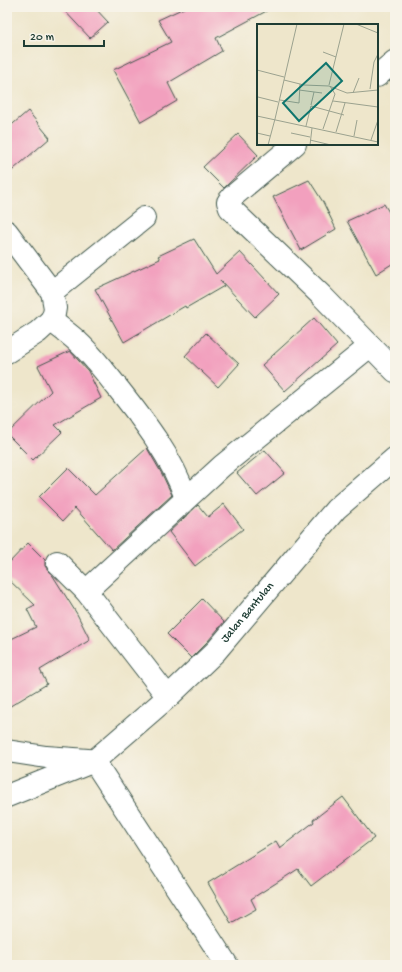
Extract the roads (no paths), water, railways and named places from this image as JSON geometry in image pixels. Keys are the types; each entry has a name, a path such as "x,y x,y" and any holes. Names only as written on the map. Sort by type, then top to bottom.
{"street":[{"path":"378,75 395,62"},
{"path":"294,145 232,197 228,202 230,208 322,296 395,371"},
{"path":"52,292 144,218"},
{"path":"7,232 52,292 55,308 54,314 50,320 38,332 7,352"},
{"path":"50,320 79,343 99,364 134,408 182,484 186,498"},
{"path":"86,591 222,466 370,346"},
{"name":"Jalan Bantulan","path":"7,796 94,761 168,697 216,651 336,509 395,458"},
{"path":"57,562 86,591 168,697"},
{"path":"7,751 46,757 94,761 226,965"}]}
